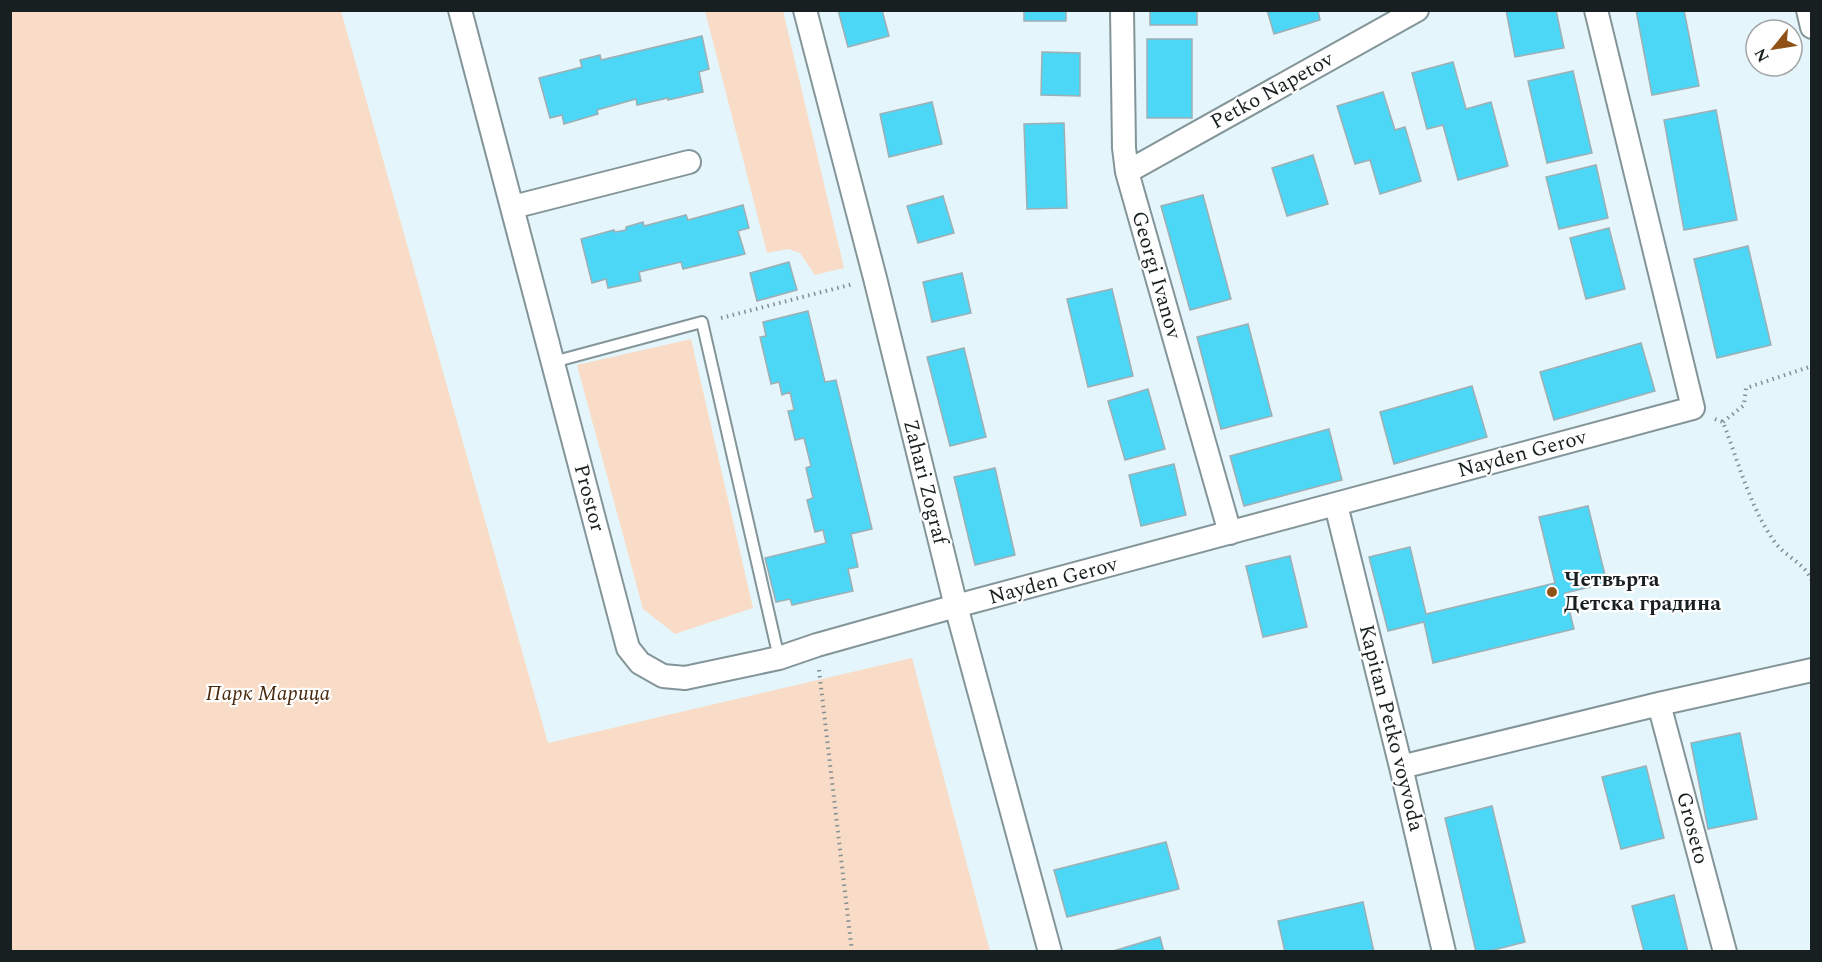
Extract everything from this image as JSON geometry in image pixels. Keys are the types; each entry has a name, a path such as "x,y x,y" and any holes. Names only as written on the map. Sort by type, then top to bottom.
{"street":[{"name":"Prostor","path":"460,10 628,648 640,663 663,676 685,678 779,658 956,606"},
{"name":"Zahari Zograf","path":"804,10 875,278 956,606 1050,951"},
{"name":"Georgi Ivanov","path":"1122,10 1124,148 1127,172 1230,533"},
{"name":"Petko Napetov","path":"1127,172 1418,10"},
{"path":"1596,10 1693,408"},
{"path":"1808,10 1812,27"},
{"path":"513,207 689,162"},
{"name":"Nayden Gerov","path":"956,606 1693,408"},
{"name":"Kapitan Petko voyvoda","path":"1336,505 1444,951"},
{"path":"1401,767 1659,704 1812,670"},
{"name":"Groseto","path":"1659,704 1725,951"}],"lane":[{"path":"553,362 702,322 779,658"}],"path":[{"path":"702,322 875,278"},
{"path":"1723,422 1744,405 1746,388 1812,366"},
{"path":"1693,408 1723,422 1755,506 1775,543 1808,572 1812,582"},
{"path":"817,645 852,951"}],"green space":[{"name":"Парк Марица","path":"10,11 341,11 548,743 912,658 990,951 11,951"},
{"path":"705,11 783,11 844,268 815,275 800,253 788,249 767,253"},
{"path":"691,339 753,608 675,634 643,609 577,365"}],"building":[{"path":"838,10 882,10 889,36 848,47"},
{"path":"1024,10 1066,10 1066,21 1024,21"},
{"path":"1150,10 1197,10 1197,25 1150,25"},
{"path":"1267,10 1318,10 1320,20 1274,34"},
{"path":"1506,10 1556,10 1564,48 1515,57"},
{"path":"1636,10 1684,10 1699,86 1652,95"},
{"path":"702,36 709,69 699,72 703,92 637,105 636,99 597,110 598,114 564,124 562,115 550,118 539,78 582,67 580,60 600,55 601,60"},
{"path":"1147,39 1192,39 1192,118 1147,118"},
{"path":"1042,52 1080,53 1080,96 1041,95"},
{"path":"1453,62 1466,109 1491,102 1508,166 1458,180 1443,125 1427,129 1412,73"},
{"path":"1573,71 1592,153 1547,163 1528,81"},
{"path":"1383,92 1395,130 1405,127 1421,181 1380,194 1370,160 1355,164 1337,106"},
{"path":"932,102 942,144 889,157 880,114"},
{"path":"1716,110 1737,220 1684,230 1664,120"},
{"path":"1064,123 1067,208 1027,209 1024,124"},
{"path":"1313,155 1328,204 1287,216 1272,168"},
{"path":"1596,165 1608,218 1559,229 1546,177"},
{"path":"1203,195 1231,299 1190,310 1161,206"},
{"path":"943,196 954,233 918,243 907,206"},
{"path":"743,205 749,228 738,231 745,254 683,269 681,262 639,272 641,281 608,288 606,279 592,283 581,239 614,230 615,232 626,230 626,227 643,222 644,226 686,215 688,220"},
{"path":"1609,228 1625,289 1586,299 1570,238"},
{"path":"1748,246 1771,345 1717,358 1694,259"},
{"path":"789,262 797,290 757,301 750,273"},
{"path":"962,273 971,313 932,322 923,282"},
{"path":"1112,289 1133,376 1088,387 1067,299"},
{"path":"808,311 825,382 836,380 872,529 851,534 858,567 848,569 853,591 792,605 790,599 776,602 765,558 826,543 823,530 815,532 807,500 813,498 806,468 811,466 804,438 795,440 788,411 794,410 790,392 782,395 779,382 771,384 760,337 766,336 763,322"},
{"path":"1248,324 1272,416 1221,429 1197,337"},
{"path":"1641,343 1655,391 1554,420 1540,372"},
{"path":"964,348 986,437 950,446 927,357"},
{"path":"1472,386 1487,437 1394,464 1380,412"},
{"path":"1148,389 1165,449 1125,460 1108,401"},
{"path":"1329,429 1342,480 1244,506 1230,456"},
{"path":"1174,464 1186,515 1141,526 1129,475"},
{"path":"995,468 1015,555 975,565 954,477"},
{"path":"1588,506 1607,583 1565,593 1574,629 1433,663 1424,622 1388,631 1369,557 1410,547 1426,614 1555,583 1539,517"},
{"path":"1290,556 1307,627 1263,637 1246,566"},
{"path":"1740,733 1757,819 1708,829 1691,743"},
{"path":"1646,766 1664,838 1621,849 1602,777"},
{"path":"1492,806 1525,942 1486,952 1476,952 1445,818"},
{"path":"1166,842 1179,889 1067,917 1054,870"},
{"path":"1674,895 1688,952 1644,952 1632,906"},
{"path":"1363,902 1374,952 1285,952 1278,921"},
{"path":"1160,937 1164,952 1110,952"}],"place":[{"name":"Четвърта Детска градина","path":"1552,592"}]}
